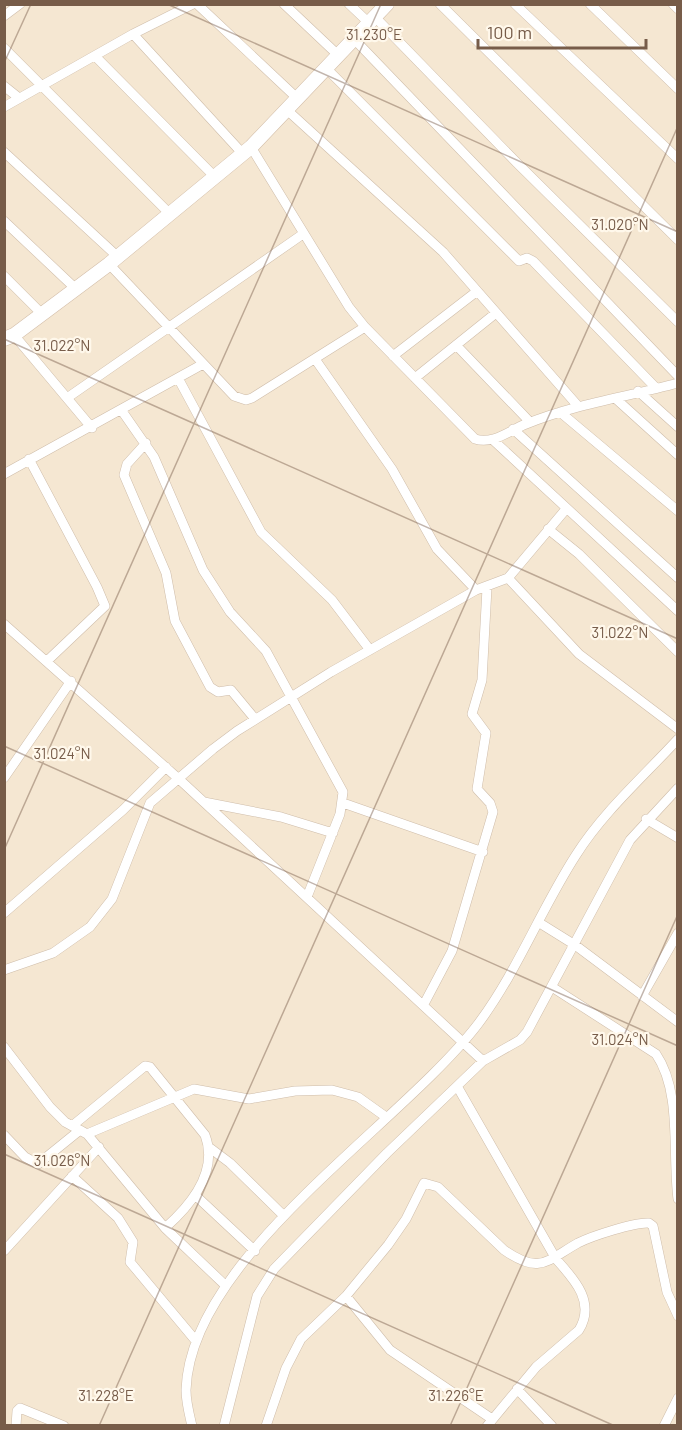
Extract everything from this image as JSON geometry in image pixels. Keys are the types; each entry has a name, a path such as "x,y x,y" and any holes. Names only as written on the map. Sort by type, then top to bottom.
{"street":[{"path":"4,15 20,4"},
{"path":"4,107 133,34 195,4 298,99"},
{"path":"284,4 338,55"},
{"path":"349,4 372,20 678,322"},
{"path":"92,428 9,337 114,260 247,150 387,4"},
{"path":"440,4 678,240"},
{"path":"515,4 678,159"},
{"path":"590,4 678,90"},
{"path":"673,4 678,9"},
{"path":"133,34 247,150 349,307 365,327 475,439 486,442 530,422 578,406 677,382 353,38"},
{"path":"4,48 171,215"},
{"path":"95,56 214,176"},
{"path":"326,68 516,258 520,261 528,258 533,261 656,388"},
{"path":"4,86 19,98"},
{"path":"287,110 443,252 578,406"},
{"path":"4,152 114,260 169,328 234,396 246,400 365,327"},
{"path":"4,221 76,289"},
{"path":"67,398 303,234"},
{"path":"4,276 42,314"},
{"path":"393,356 476,292"},
{"path":"415,378 496,313"},
{"path":"456,345 530,422"},
{"path":"315,358 392,469 437,549 476,590"},
{"path":"4,474 92,428 203,364"},
{"path":"178,378 261,532 332,600 370,650"},
{"path":"638,391 678,428"},
{"path":"615,398 678,455"},
{"path":"122,411 146,443 203,570 230,612 266,651 339,786 343,803 307,897"},
{"path":"560,412 678,511"},
{"path":"513,429 678,578"},
{"path":"493,440 678,611"},
{"path":"146,443 128,464 124,476 166,573 175,621 210,687 218,692 231,690 255,719"},
{"path":"29,459 105,606 47,661"},
{"path":"4,970 53,953 90,927 112,900 146,810 154,799 180,780 213,749 290,696 476,590 487,588 507,578 566,509"},
{"path":"548,529 579,554 678,652"},
{"path":"507,578 579,654 678,729"},
{"path":"424,1004 452,951 493,812 490,803 477,789 486,733 472,714 482,680 487,588"},
{"path":"4,624 204,801 483,1061"},
{"path":"4,778 71,681"},
{"path":"192,1425 186,1403 186,1388 196,1341 225,1285 284,1216 478,1024 576,854 591,834 678,739"},
{"path":"4,913 123,810 166,767"},
{"path":"227,1424 257,1296 274,1269 387,1153 483,1061 520,1040 552,987 600,892 630,840 646,819 678,788"},
{"path":"204,801 281,818 333,833"},
{"path":"343,803 483,852"},
{"path":"646,819 678,838"},
{"path":"538,922 575,945 678,1022"},
{"path":"642,996 678,933"},
{"path":"669,948 678,955"},
{"path":"552,987 656,1054 664,1065 672,1094 676,1132 678,1199"},
{"path":"4,1047 50,1107 99,1147 165,1228 225,1285"},
{"path":"4,1135 25,1157 38,1164 80,1130 147,1065 205,1136 210,1148 209,1165 195,1196 165,1228"},
{"path":"346,1296 390,1350 489,1422 517,1389 584,1323 583,1295 576,1281 556,1259 457,1086"},
{"path":"80,1130 194,1089 249,1099 296,1091 332,1090 358,1097 386,1117"},
{"path":"4,1251 99,1147"},
{"path":"210,1148 230,1163 284,1216"},
{"path":"72,1176 118,1218 133,1242 130,1262 196,1341"},
{"path":"266,1425 279,1386 301,1339 346,1296 406,1219 424,1183 438,1187 516,1258 535,1265 556,1259 585,1240 649,1223 653,1226 667,1292 678,1316"},
{"path":"195,1196 255,1251"},
{"path":"517,1389 552,1425"},
{"path":"664,1425 678,1398"},
{"path":"16,1425 17,1411 20,1408 64,1425"}],"shaded area":[{"path":"5,5 677,5 677,1425 5,1425"}]}
